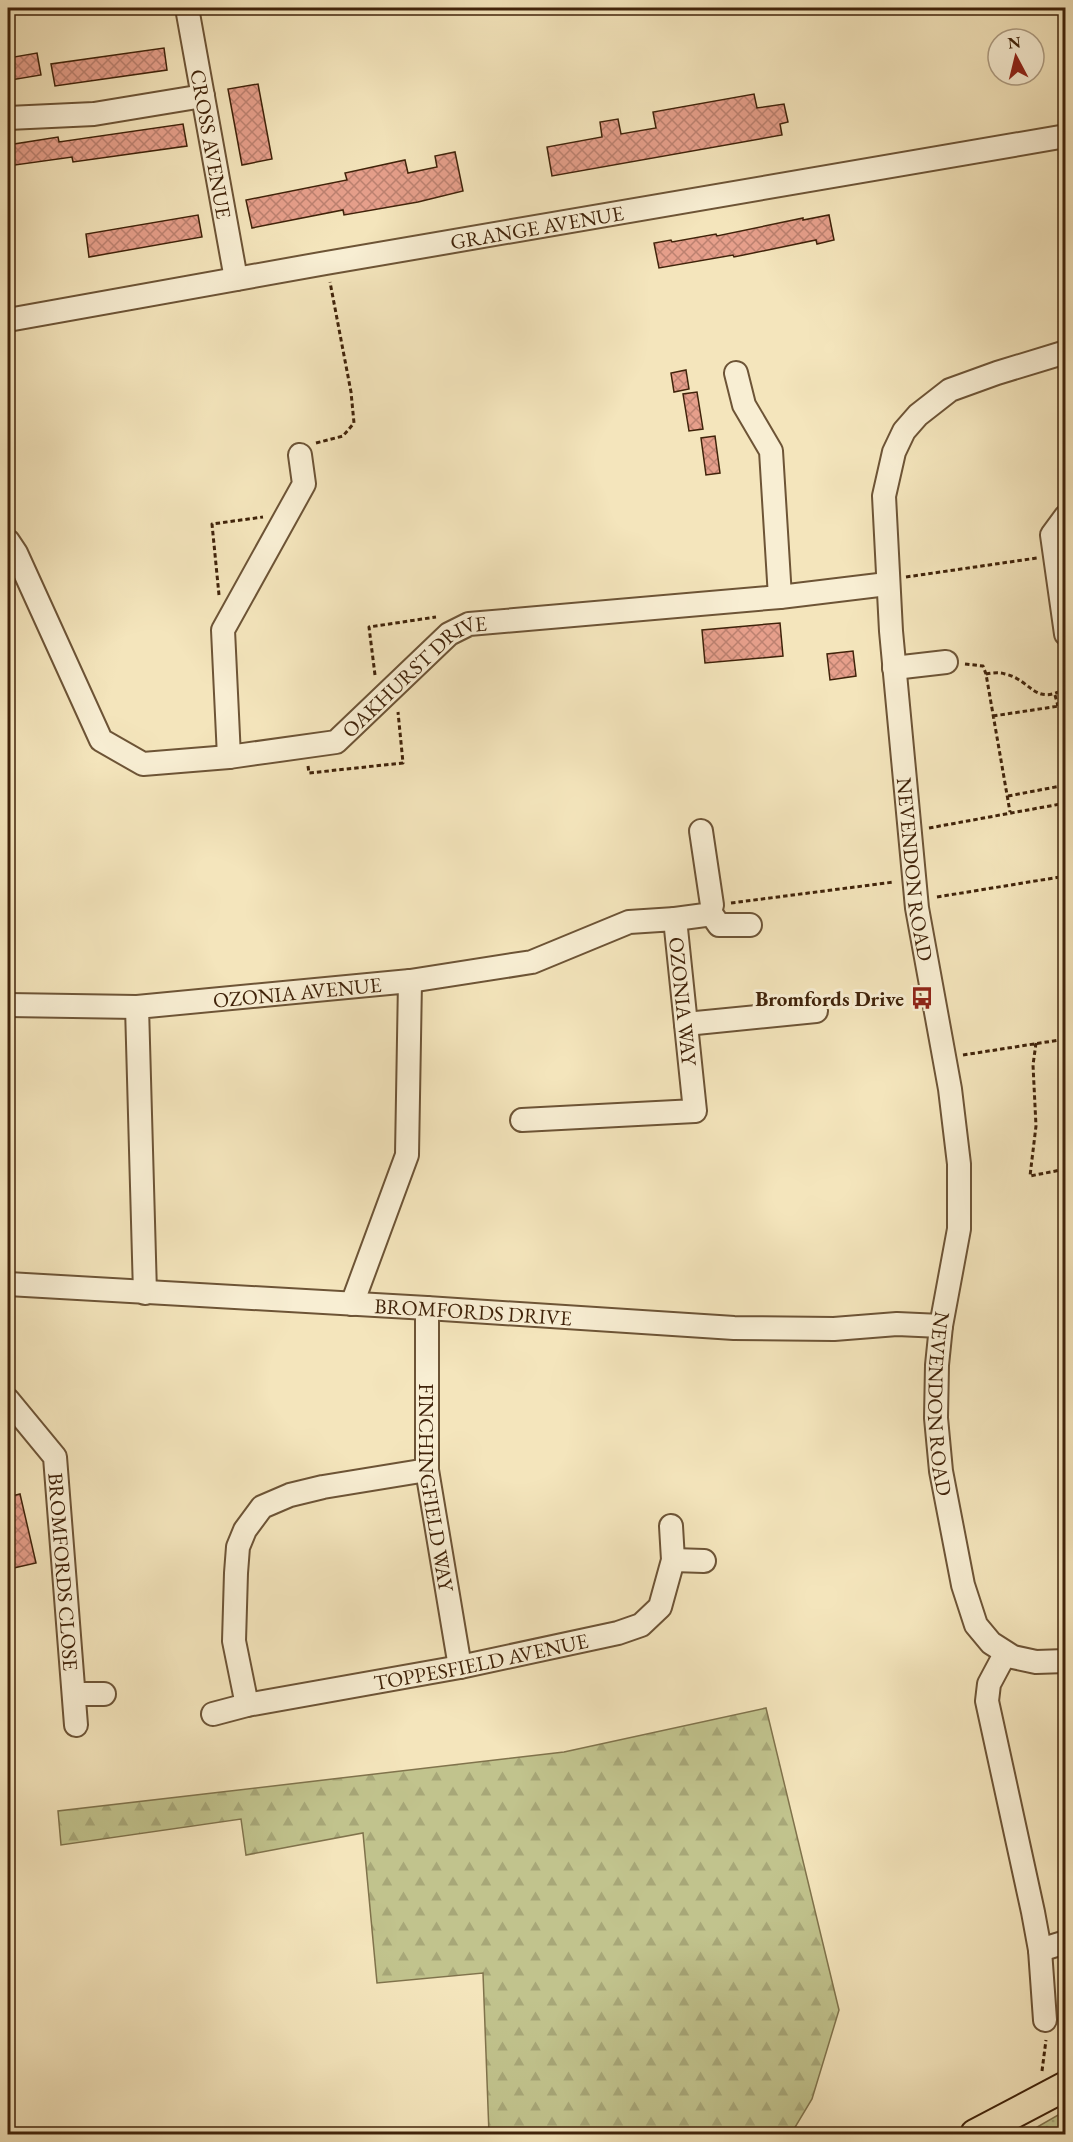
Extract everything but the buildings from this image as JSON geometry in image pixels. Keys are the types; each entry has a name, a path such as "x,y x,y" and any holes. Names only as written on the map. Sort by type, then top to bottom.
{"main road":[{"path":"975,2134 1065,2086"}],"street":[{"name":"CROSS AVENUE","path":"187,8 236,279"},
{"path":"8,118 94,114 203,96"},
{"name":"GRANGE AVENUE","path":"8,320 1065,136"},
{"name":"NEVENDON ROAD","path":"1065,352 950,390 918,415 904,431 894,452 885,496 887,582 909,831 916,890 950,1089 959,1164 959,1229 941,1326 937,1365 936,1418 944,1490 971,1612 984,1637 1005,1654 1023,1660 1065,1661"},
{"path":"736,373 744,405 771,451 780,597"},
{"path":"229,757 223,630 304,484 300,455"},
{"path":"1065,516 1052,535 1065,634"},
{"name":"OAKHURST DRIVE","path":"8,542 16,553 101,740 143,764 229,757 336,742 449,634 469,624 780,597 887,582"},
{"path":"894,668 946,662"},
{"path":"701,831 711,908 719,925 750,925"},
{"path":"675,919 705,915 711,908"},
{"name":"OZONIA WAY","path":"410,981 532,962 629,922 675,919 695,1111 522,1120"},
{"name":"OZONIA AVENUE","path":"8,1005 137,1007 410,981 407,1155 352,1304"},
{"path":"137,1007 145,1293"},
{"path":"686,1024 816,1011"},
{"name":"BROMFORDS DRIVE","path":"8,1284 734,1328 834,1329 897,1324 941,1326"},
{"name":"FINCHINGFIELD WAY","path":"427,1308 427,1470 460,1667"},
{"name":"BROMFORDS CLOSE","path":"8,1400 55,1457 76,1725"},
{"path":"247,1705 234,1641 238,1547 244,1530 262,1507 290,1495 345,1483 427,1470"},
{"name":"TOPPESFIELD AVENUE","path":"213,1714 247,1705 460,1667 618,1633 641,1625 660,1607 674,1560 670,1526"},
{"path":"674,1560 704,1561"},
{"path":"1005,1654 989,1684 987,1701 1040,1950 1045,2020"},
{"path":"74,1694 104,1694"},
{"path":"1040,1950 1065,1942"}],"path":[{"path":"300,455 299,447 343,436 354,423 351,392 326,263"},
{"path":"223,630 212,524 287,514"},
{"path":"887,582 1054,556"},
{"path":"306,746 309,773 403,763 397,698 386,695 369,627 445,615"},
{"path":"946,662 983,666 1010,812"},
{"path":"986,674 1005,674 1039,694 1055,695 1065,688"},
{"path":"1055,695 1058,706"},
{"path":"992,716 1065,705"},
{"path":"1008,796 1065,785"},
{"path":"909,831 1065,803"},
{"path":"711,908 1065,876"},
{"path":"958,1056 1065,1039"},
{"path":"1036,1043 1033,1065 1036,1126 1030,1176 1065,1169"},
{"path":"1043,2067 1046,2040 1045,2020"}],"green space":[{"path":"766,1708 839,2010 812,2099 791,2134 489,2134 483,1973 377,1983 363,1833 246,1855 241,1819 61,1845 58,1811 564,1752"},
{"path":"1065,2111 1065,2134 1025,2134"}],"place":[{"name":"Bromfords Drive","path":"922,998"}]}
